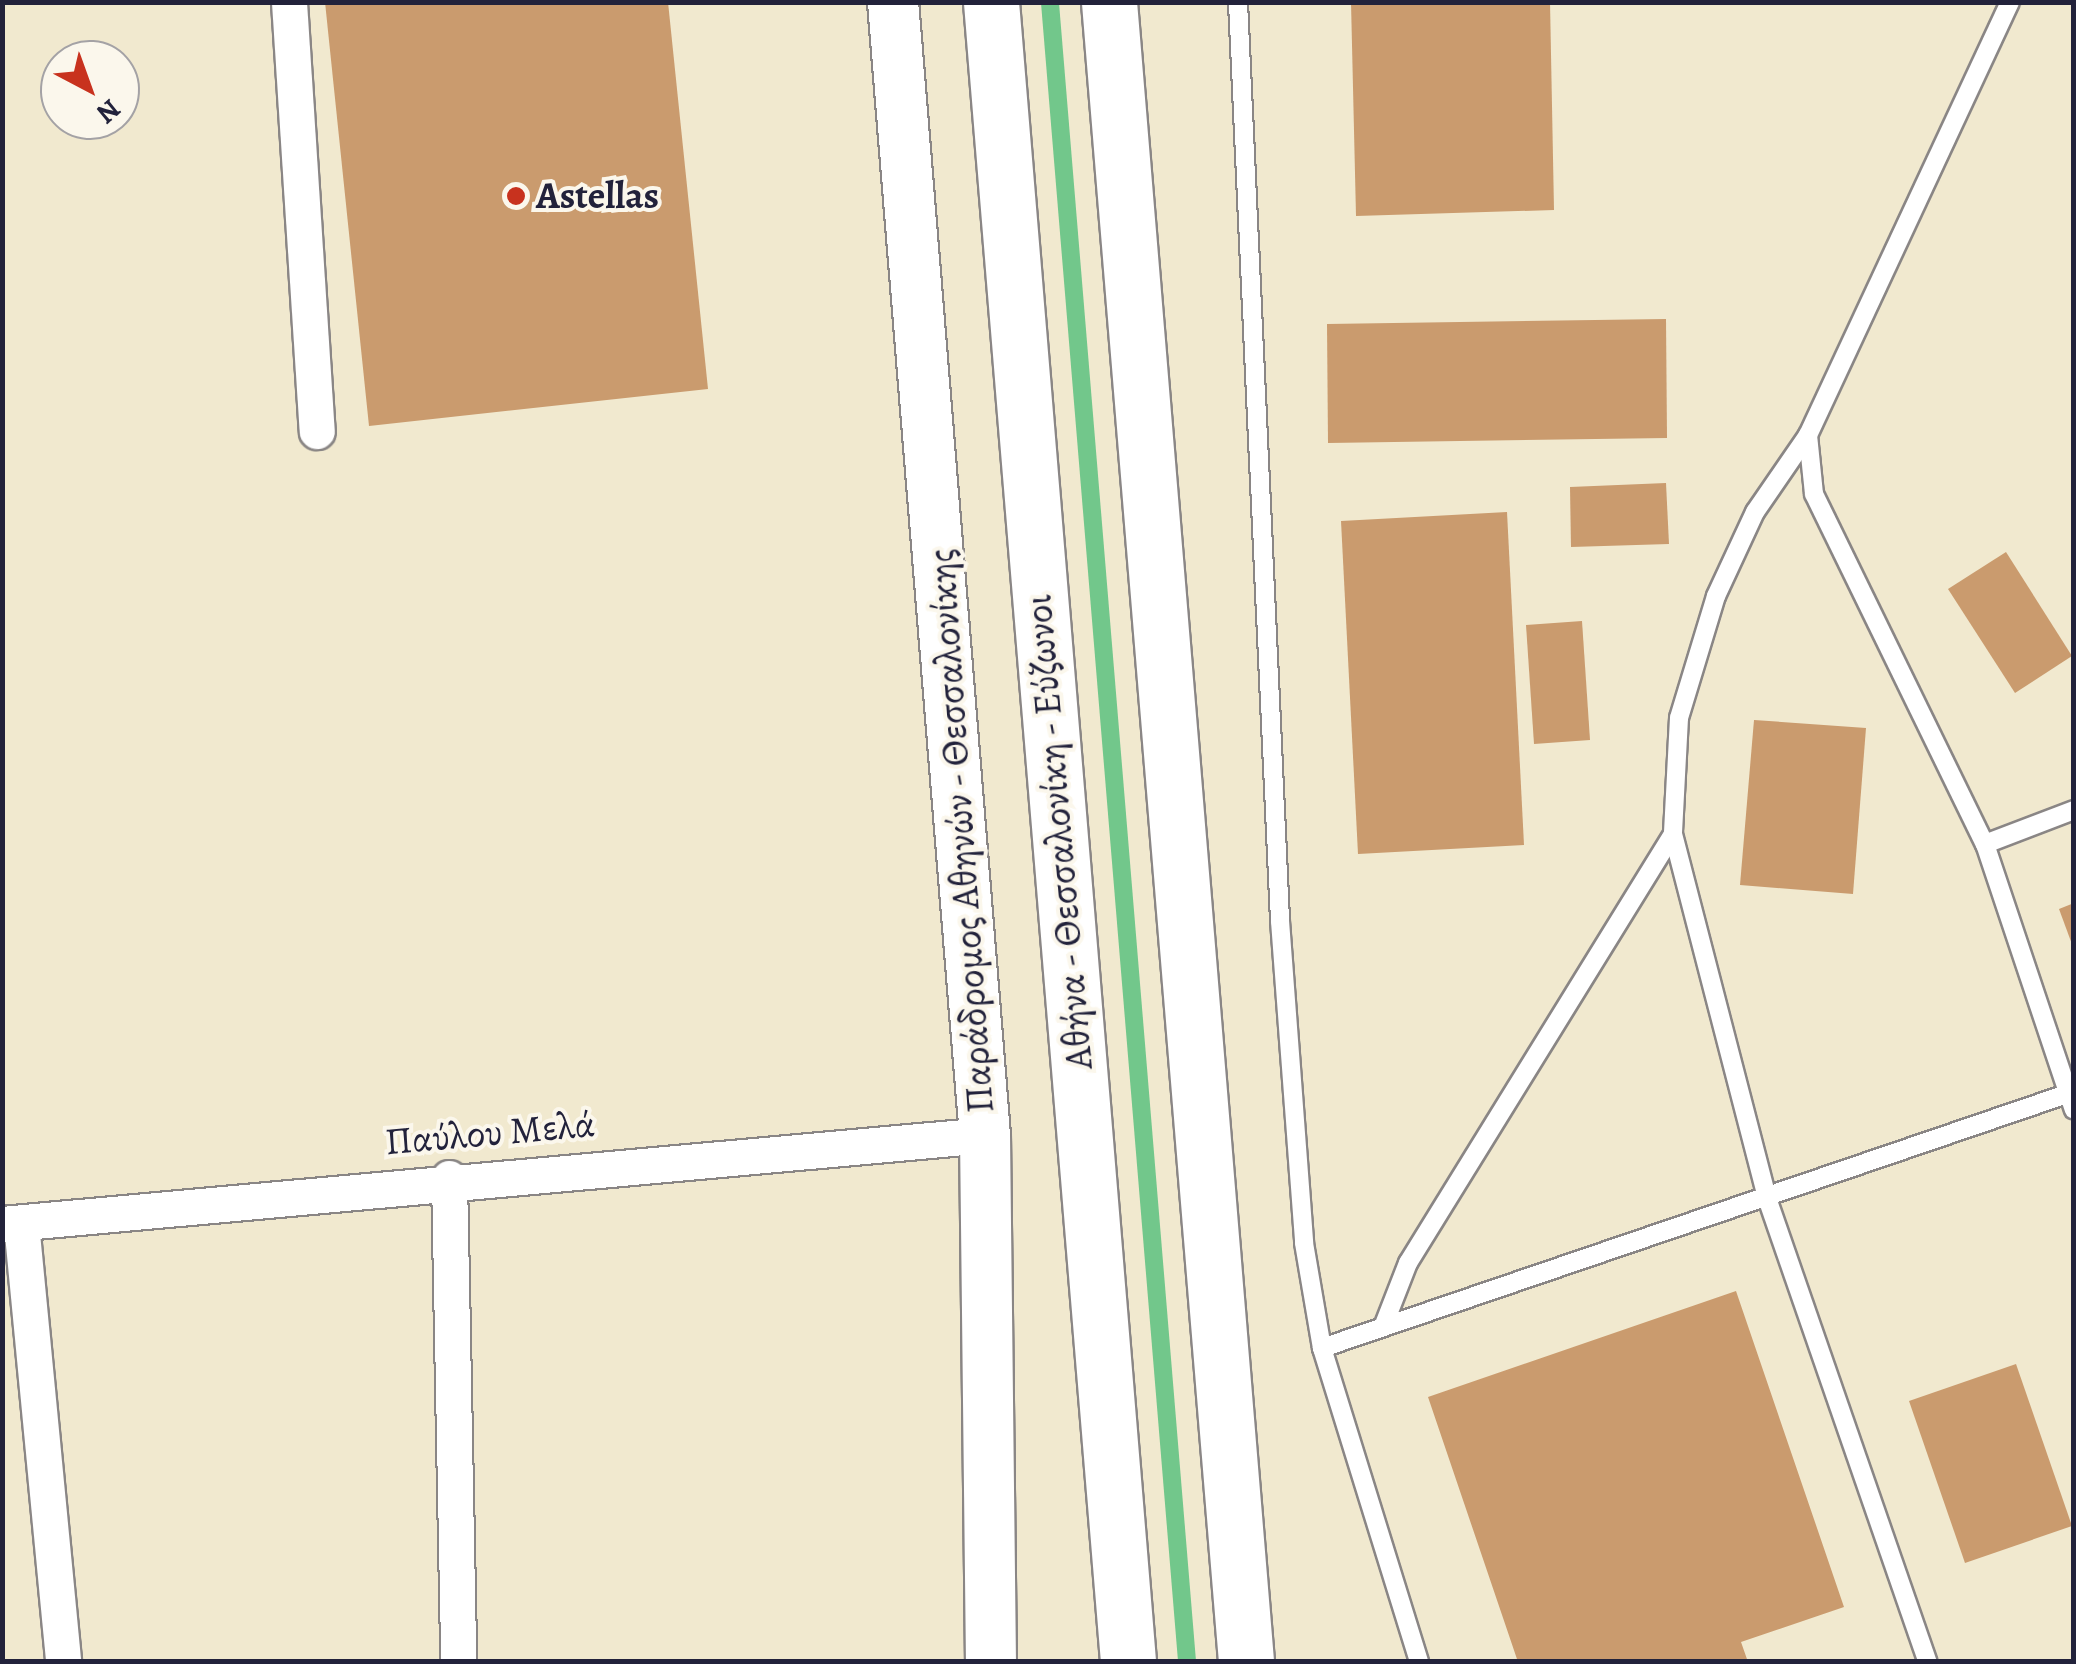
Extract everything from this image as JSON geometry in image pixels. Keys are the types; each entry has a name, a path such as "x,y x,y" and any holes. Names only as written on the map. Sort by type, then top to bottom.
{"highway":[{"name":"Αθήνα - Θεσσαλονίκη - Εύζωνοι","path":"991,2 1128,1662"},
{"path":"1109,2 1246,1662"}],"main road":[{"name":"Παράδρομος Αθηνών - Θεσσαλονίκης","path":"893,2 985,1136 991,1662"}],"street":[{"path":"289,2 316,431"},
{"name":"Παύλου Μελά","path":"12,1223 449,1178 985,1136"},
{"path":"449,1178 458,1662"},
{"path":"12,1223 63,1662"}],"lane":[{"path":"1238,2 1280,920 1304,1243 1322,1348 1419,1662"},
{"path":"1928,1662 1768,1201 1673,834 1678,718 1716,596 1755,512 1808,434 2010,2"},
{"path":"1322,1348 2070,1102 1985,844 1814,494 1808,434"},
{"path":"1985,844 2074,810"},
{"path":"1383,1328 1408,1263 1673,834"}],"green space":[{"path":"1041,3 1059,3 1196,1661 1178,1661"}],"building":[{"name":"Astellas","path":"325,2 668,2 708,389 369,426"},
{"path":"1351,2 1550,2 1554,210 1356,216"},
{"path":"1666,319 1667,438 1328,443 1327,324"},
{"path":"1666,483 1669,544 1571,547 1570,487"},
{"path":"1507,512 1524,845 1358,854 1341,521"},
{"path":"2006,552 2072,656 2015,693 1948,589"},
{"path":"1582,621 1590,740 1534,744 1526,625"},
{"path":"1754,720 1866,728 1853,894 1740,885"},
{"path":"2074,903 2074,946 2073,947 2059,909"},
{"path":"1736,1291 1844,1607 1741,1642 1748,1662 1518,1662 1428,1397"},
{"path":"2016,1364 2072,1526 1965,1563 1909,1401"}],"place":[{"name":"Astellas","path":"516,196"}]}
